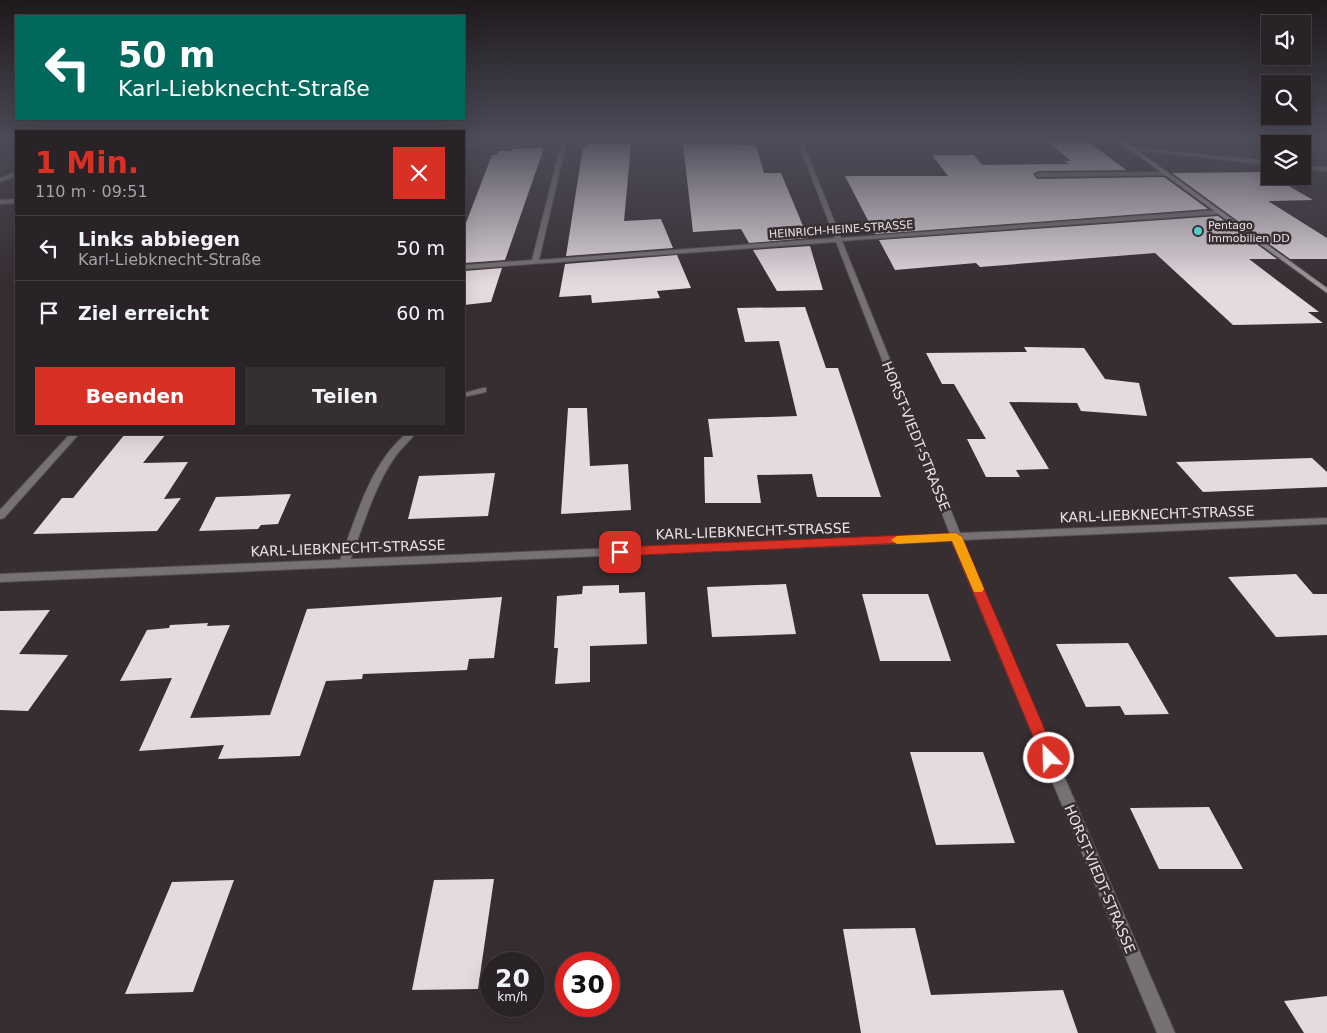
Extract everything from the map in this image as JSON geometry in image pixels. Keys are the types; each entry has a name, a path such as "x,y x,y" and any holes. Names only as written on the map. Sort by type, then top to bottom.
{"street":[{"path":"536,262 554,188"},
{"name":"HORST-VIEDT-STRASSE","path":"818,188 956,537 1166,1033"},
{"path":"1185,188 1327,291"},
{"path":"0,202 15,201"},
{"name":"HEINRICH-HEINE-STRASSE","path":"465,267 1219,212"},
{"path":"465,395 484,390"},
{"path":"0,516 74,435"},
{"path":"344,563 375,486 391,454 410,435"},
{"name":"KARL-LIEBKNECHT-STRASSE","path":"0,578 1327,522"}],"building":[{"path":"479,188 530,188 505,260 465,263 465,225"},
{"path":"577,188 627,188 624,221 661,219 673,248 566,256"},
{"path":"688,188 787,188 808,238 749,243 741,229 693,232"},
{"path":"851,188 1179,188 1208,209 875,234"},
{"path":"1193,188 1293,188 1313,200 1268,201 1327,238 1327,259 1290,259"},
{"path":"1218,216 1277,259 1249,259 1319,312 1308,312 1323,323 1233,325 1155,253 980,267 976,263 895,270 879,240"},
{"path":"810,246 823,290 777,291 753,250"},
{"path":"677,255 691,288 657,291 660,298 592,303 591,295 559,297 565,264"},
{"path":"502,268 491,302 465,305 465,271"},
{"path":"805,307 826,368 838,368 881,497 817,497 812,474 757,475 761,503 705,503 704,457 713,457 708,419 797,416 779,341 745,342 737,308"},
{"path":"1024,347 1084,348 1105,379 1139,383 1147,416 1081,411 1077,403 1009,402 1049,469 1016,470 1020,477 986,477 967,439 986,439 954,384 942,384 926,353 1027,352"},
{"path":"568,408 587,408 590,466 628,464 631,510 561,514"},
{"path":"124,435 165,435 143,463 188,462 164,499 181,498 157,531 33,534 62,498 73,498"},
{"path":"1312,458 1327,472 1327,487 1203,492 1176,462"},
{"path":"495,473 488,516 408,519 419,476"},
{"path":"291,494 278,524 261,525 258,529 199,531 216,497"},
{"path":"1296,574 1313,594 1327,594 1327,635 1276,637 1228,577"},
{"path":"786,584 796,634 712,637 707,587"},
{"path":"619,585 619,593 645,592 647,644 590,646 590,682 555,684 558,648 554,648 557,596 582,594 583,586"},
{"path":"862,594 928,594 951,661 880,661"},
{"path":"502,597 494,658 469,659 467,670 363,674 362,679 326,681 300,756 218,759 224,745 139,751 172,678 120,681 147,630 169,628 170,625 208,623 207,626 230,625 190,718 270,715 307,609"},
{"path":"50,610 19,654 68,655 28,711 0,710 0,611"},
{"path":"1128,643 1169,714 1125,715 1120,706 1086,707 1056,644"},
{"path":"910,752 983,752 1015,843 936,845"},
{"path":"1209,807 1243,869 1159,869 1130,808"},
{"path":"494,879 483,952 480,952 478,989 412,990 434,880"},
{"path":"234,880 193,992 125,994 172,882"},
{"path":"915,928 931,995 1063,990 1078,1033 861,1033 843,929"},
{"path":"1327,996 1327,1033 1304,1033 1284,1001"}],"slow traffic":[{"path":"897,540 956,537 978,589"}],"place":[{"name":"Pentago Immobilien DD","path":"1198,231"}],"route":[{"path":"620,552 956,537 1049,758"}]}
